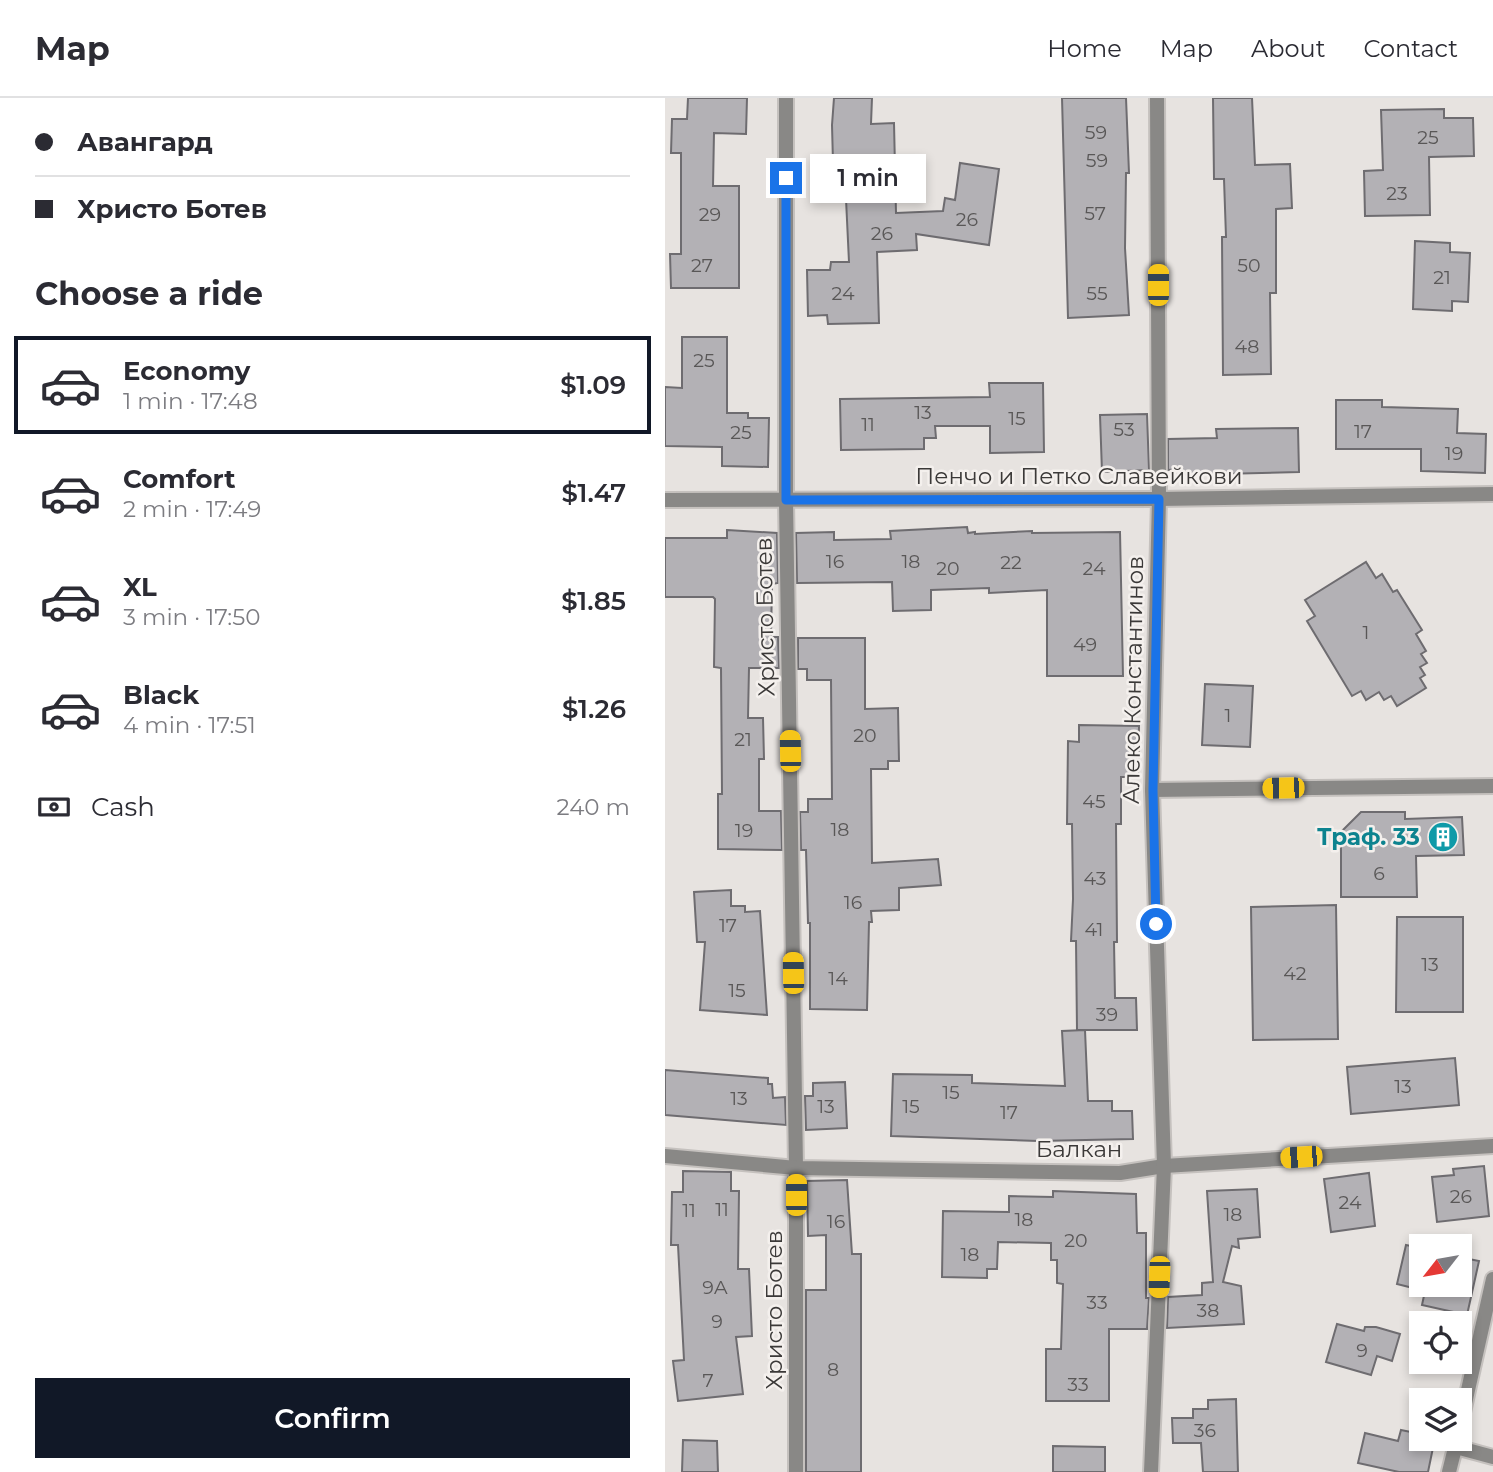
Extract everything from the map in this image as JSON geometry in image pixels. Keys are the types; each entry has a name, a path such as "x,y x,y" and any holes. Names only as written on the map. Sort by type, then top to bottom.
{"street":[{"name":"Христо Ботев","path":"786,98 786,500 796,1168 796,1472"},
{"name":"Алеко Константинов","path":"1151,1472 1164,1166 1153,790 1159,499 1157,98"},
{"name":"Пенчо и Петко Славейкови","path":"665,500 1159,499 1493,494"},
{"path":"1153,790 1493,786"},
{"name":"Балкан","path":"665,1156 796,1168 1120,1173 1164,1166 1493,1146"},
{"path":"1468,1388 1493,1279"},
{"path":"1472,1449 1493,1457"},
{"path":"1449,1472 1455,1451"}],"building":[{"path":"688,98 747,98 746,134 714,133 713,186 739,186 739,288 671,288 670,254 681,254 681,153 671,153 672,119 687,119"},
{"path":"834,98 872,98 871,124 894,123 896,213 943,211 945,198 955,200 960,163 999,169 989,245 916,234 917,250 877,252 879,323 828,324 827,315 808,316 807,270 830,270 831,262 849,262 846,199 834,200"},
{"path":"1062,98 1126,98 1129,173 1126,173 1125,248 1129,315 1068,318"},
{"path":"1213,98 1252,98 1255,165 1290,164 1292,208 1276,209 1276,293 1270,293 1271,374 1223,375 1222,237 1226,237 1224,179 1214,179"},
{"path":"1444,109 1444,118 1473,118 1474,156 1429,157 1430,215 1365,216 1364,171 1383,170 1381,110"},
{"path":"1415,241 1450,243 1450,252 1470,253 1468,302 1452,301 1452,311 1413,309"},
{"path":"682,337 727,337 727,413 748,413 748,418 769,418 768,467 722,466 722,447 665,446 665,387 682,388"},
{"path":"989,383 1043,383 1044,452 990,453 990,426 935,426 936,438 924,438 924,449 841,450 840,399 990,397"},
{"path":"1336,400 1382,400 1382,407 1458,409 1457,433 1486,434 1485,473 1421,471 1421,449 1336,449"},
{"path":"1147,414 1149,470 1102,472 1100,415"},
{"path":"1298,428 1299,472 1179,475 1179,469 1168,470 1168,439 1217,438 1216,429"},
{"path":"967,527 968,533 975,534 1032,531 1120,532 1123,676 1047,676 1047,590 989,593 989,588 931,590 931,610 893,611 892,582 797,583 796,533 834,532 834,540 891,539 890,531"},
{"path":"727,530 777,533 778,583 772,584 771,637 778,637 779,668 749,668 748,718 763,718 764,759 759,759 759,811 781,811 782,850 718,849 718,794 722,794 721,668 714,667 715,599 665,597 665,538 727,538"},
{"path":"1366,562 1376,578 1382,574 1393,592 1397,590 1422,630 1416,634 1426,651 1421,654 1427,663 1420,667 1425,675 1420,678 1426,688 1397,706 1391,696 1384,700 1379,692 1366,700 1361,691 1352,696 1307,621 1315,616 1305,600"},
{"path":"798,638 865,638 865,709 898,708 899,761 888,761 888,769 871,769 872,863 938,859 941,885 899,888 899,910 871,911 867,1010 810,1009 810,923 806,850 801,850 800,812 808,812 808,799 832,799 831,680 807,680 807,669 798,669"},
{"path":"1205,684 1253,686 1250,747 1202,745"},
{"path":"1079,725 1139,726 1138,777 1121,777 1121,824 1116,824 1117,942 1114,942 1115,998 1136,998 1137,1030 1077,1030 1076,941 1071,941 1072,824 1067,824 1068,741 1079,742"},
{"path":"1361,812 1405,812 1405,819 1462,817 1464,855 1416,856 1417,897 1341,897 1341,832"},
{"path":"731,890 731,906 745,906 745,912 760,911 767,1015 700,1010 705,942 697,942 694,892"},
{"path":"1336,905 1338,1039 1253,1040 1251,907"},
{"path":"1397,917 1463,917 1463,1012 1396,1012"},
{"path":"1085,1030 1088,1101 1112,1101 1112,1111 1132,1111 1133,1139 1038,1141 891,1136 893,1074 972,1075 972,1083 1065,1086 1062,1031"},
{"path":"1455,1058 1459,1105 1351,1114 1347,1067"},
{"path":"665,1070 768,1078 768,1084 772,1084 773,1098 785,1097 786,1125 665,1115"},
{"path":"845,1082 847,1128 806,1130 805,1096 813,1096 813,1083"},
{"path":"1484,1166 1489,1216 1437,1222 1432,1177 1454,1175 1453,1169"},
{"path":"683,1171 731,1172 731,1191 739,1191 738,1269 749,1269 752,1336 736,1337 743,1394 678,1401 673,1361 684,1360 678,1245 671,1245 672,1192 683,1192"},
{"path":"1369,1173 1375,1226 1331,1232 1324,1179"},
{"path":"847,1180 852,1254 861,1254 861,1472 806,1472 806,1290 826,1290 826,1235 808,1236 807,1181"},
{"path":"1257,1189 1260,1237 1238,1239 1239,1248 1232,1246 1223,1282 1241,1286 1244,1324 1167,1328 1168,1297 1202,1295 1202,1283 1213,1282 1207,1191"},
{"path":"1053,1191 1136,1194 1137,1233 1146,1233 1146,1298 1149,1298 1147,1329 1109,1329 1109,1401 1046,1401 1046,1349 1061,1349 1063,1284 1057,1283 1057,1260 1051,1260 1051,1243 998,1242 997,1269 987,1269 987,1278 942,1277 943,1211 1009,1212 1009,1196 1053,1197"},
{"path":"1406,1245 1409,1246 1409,1287 1397,1284"},
{"path":"1472,1260 1479,1261 1472,1292"},
{"path":"1424,1297 1471,1297 1468,1311 1449,1311 1422,1305"},
{"path":"1337,1324 1364,1331 1365,1327 1376,1327 1400,1334 1392,1361 1377,1356 1371,1375 1326,1362"},
{"path":"1236,1399 1238,1472 1203,1472 1201,1443 1173,1443 1172,1418 1193,1418 1193,1409 1208,1409 1208,1400"},
{"path":"1401,1430 1409,1432 1409,1451 1432,1451 1428,1472 1399,1472 1358,1463 1365,1433 1398,1441"},
{"path":"683,1440 717,1441 718,1472 682,1472"},
{"path":"1053,1446 1105,1447 1105,1472 1053,1472"}],"place":[{"name":"Траф. 33","path":"1443,837"}],"route":[{"path":"786,178 786,500 1159,499 1153,790 1156,924"}]}
